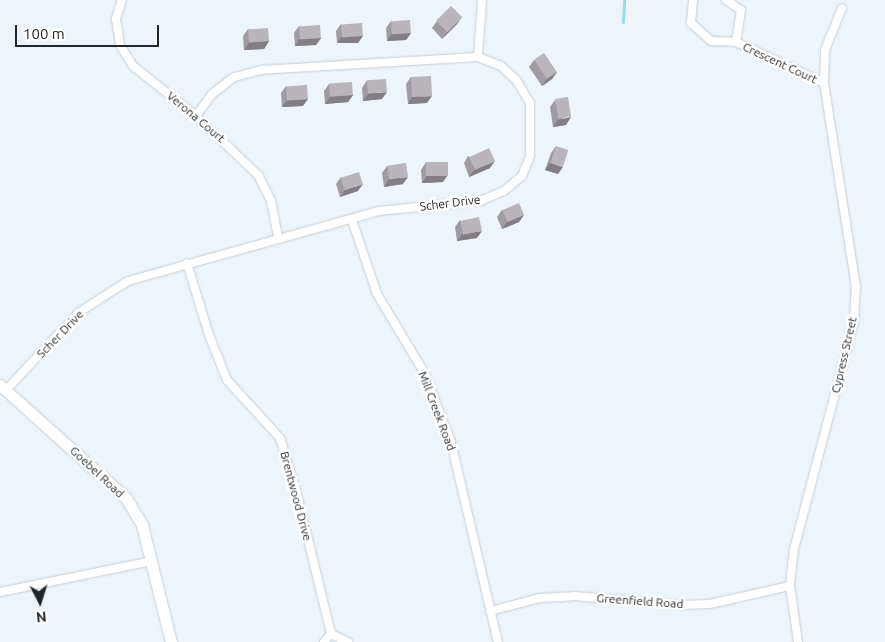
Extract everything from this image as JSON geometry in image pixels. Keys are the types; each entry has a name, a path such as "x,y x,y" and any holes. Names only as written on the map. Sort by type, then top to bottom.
{"street":[{"name":"Verona Court","path":"122,0 116,19 120,45 133,66 196,116 258,176 271,201 278,238"},
{"path":"478,57 482,0"},
{"name":"Crescent Court","path":"693,0 691,22 711,42 736,42 824,83"},
{"name":"Crescent Court","path":"726,0 741,10 736,42"},
{"name":"Cypress Street","path":"798,642 790,586 794,549 854,322 856,287 824,83 825,50 842,8"},
{"name":"Scher Drive","path":"4,387 78,313 128,281 278,238 352,220 378,211 480,201 504,192 522,176 530,156 530,103 516,80 500,66 478,57 261,70 234,77 212,94 196,116"},
{"name":"Mill Creek Road","path":"352,220 377,294 425,374 451,442 498,642"},
{"name":"Brentwood Drive","path":"187,263 209,335 227,380 280,438 296,490 331,634"},
{"name":"Goebel Road","path":"4,387 126,498 142,526 152,561 170,642"},
{"path":"0,592 152,561"},
{"name":"Greenfield Road","path":"490,611 540,598 574,596 681,605 710,604 790,586"},
{"path":"324,642 331,634 348,642"}],"building":[{"path":"451,6 462,17 447,32 436,21"},
{"path":"410,20 411,33 392,34 391,21"},
{"path":"362,23 363,36 342,37 341,24"},
{"path":"320,25 321,38 300,39 299,26"},
{"path":"268,28 269,41 249,42 248,29"},
{"path":"544,53 557,72 547,79 534,60"},
{"path":"431,76 432,96 412,97 411,77"},
{"path":"386,79 387,92 368,93 367,80"},
{"path":"352,82 353,95 330,97 329,84"},
{"path":"307,85 308,99 287,100 286,86"},
{"path":"568,97 571,117 558,119 555,99"},
{"path":"556,146 568,150 563,167 550,163"},
{"path":"489,148 495,161 475,170 469,157"},
{"path":"426,162 448,162 448,176 426,176"},
{"path":"406,163 408,177 389,180 387,166"},
{"path":"359,172 363,184 345,190 341,178"},
{"path":"519,203 524,215 508,222 502,210"},
{"path":"479,217 482,231 463,235 460,221"}],"waterway":[{"path":"623,22 624,0"}]}
